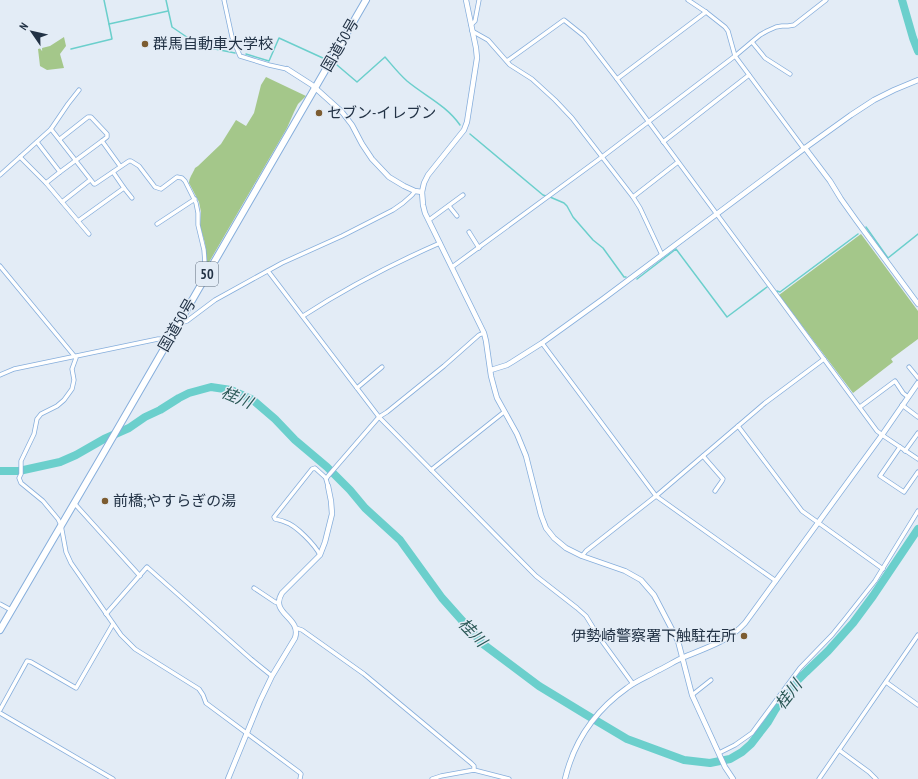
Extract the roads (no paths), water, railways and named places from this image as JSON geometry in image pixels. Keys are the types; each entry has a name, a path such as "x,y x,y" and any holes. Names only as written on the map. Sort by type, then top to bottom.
{"highway":[{"name":"国道50号","path":"0,630 366,0"}],"street":[{"path":"224,0 232,37 240,56 269,66 287,69 312,84 346,116 368,153 389,177 414,191 422,192"},
{"path":"466,0 476,48 476,58 467,122 464,130 428,175 422,192 423,205 484,333 497,398 526,456 541,515 546,528 554,538 566,548 582,556 625,571 641,580 654,595 678,641 692,695 725,766 733,779"},
{"path":"471,25 475,21 480,0"},
{"path":"688,0 725,27 728,31 735,56 826,176 856,220 918,304"},
{"path":"452,267 602,157 735,56 760,35 782,26 794,25 826,0"},
{"path":"617,79 706,12"},
{"path":"507,61 564,20 584,36 877,431 918,459"},
{"path":"472,31 488,40 515,69 532,80 555,100 572,118 640,208 662,255"},
{"path":"752,42 765,58 790,74"},
{"path":"663,142 749,75"},
{"path":"491,370 507,365 542,343 805,148 874,100 918,80"},
{"path":"0,175 51,129 79,90"},
{"path":"46,183 107,137 107,134 91,117 88,117 60,139"},
{"path":"51,129 94,184 129,161 139,166 155,187 161,189 177,177 185,181 194,199 198,213 198,225 204,250 205,264 209,271"},
{"path":"102,141 120,166"},
{"path":"37,142 60,172"},
{"path":"20,157 46,183 89,234"},
{"path":"632,197 678,162"},
{"path":"113,172 132,198"},
{"path":"62,202 90,180"},
{"path":"78,221 124,188"},
{"path":"180,321 187,321 216,300 282,263 342,236 393,210 412,195 414,191"},
{"path":"429,220 463,195"},
{"path":"157,224 194,199"},
{"path":"449,206 457,216"},
{"path":"469,232 479,248"},
{"path":"303,316 404,259 440,243"},
{"path":"0,266 76,358 72,369 74,380 72,389 58,406 42,414 36,419 34,434 21,463 21,473 19,478 21,483 43,501 58,519 61,525 66,552 71,563 121,635 135,649 199,689 206,703 299,772 301,774 300,779"},
{"path":"268,271 379,417 536,576 586,616 599,637 633,684"},
{"path":"278,603 282,593 320,555 332,514 331,501 326,479 327,477 379,417 484,333"},
{"path":"0,375 14,369 158,339 168,342"},
{"path":"542,343 656,496 776,581"},
{"path":"582,556 586,551 656,496 765,403 824,359"},
{"path":"357,388 382,367"},
{"path":"909,367 918,378"},
{"path":"860,407 895,381 903,393 908,397"},
{"path":"565,779 577,745 590,724 616,696 633,684 682,658 724,640 736,632 750,617 918,383"},
{"path":"902,406 918,417"},
{"path":"431,470 504,412"},
{"path":"738,426 802,511 883,569"},
{"path":"905,451 918,433"},
{"path":"900,447 880,476 904,492 918,472"},
{"path":"703,456 722,479 715,491"},
{"path":"320,555 299,531 287,523 275,519 274,517 312,468 315,468 327,477"},
{"path":"74,503 140,576"},
{"path":"720,754 744,739 752,732 800,668 832,635 867,592 918,512"},
{"path":"106,614 147,568 272,676"},
{"path":"228,779 260,701 272,676 297,633 295,624 282,611 278,603 254,588"},
{"path":"0,604 11,610"},
{"path":"0,710 27,662 31,662 76,688 113,624"},
{"path":"296,628 302,630 364,674 471,763 474,766 474,770"},
{"path":"819,779 918,635"},
{"path":"692,695 711,680"},
{"path":"886,682 918,705"},
{"path":"0,713 113,779"},
{"path":"839,750 876,779"},
{"path":"432,779 474,770 509,779"}],"waterway":[{"path":"104,0 109,24 168,11"},
{"path":"166,0 172,27 200,46 235,53"},
{"path":"902,0 918,51"},
{"path":"71,49 112,39 109,24"},
{"path":"246,54 269,61 279,38 325,59"},
{"path":"337,65 357,82 385,57 407,81 442,106 460,125"},
{"path":"470,134 546,196"},
{"path":"550,197 564,203 567,206 573,217 593,240 603,248 624,277 626,277"},
{"path":"866,227 888,258 918,234"},
{"path":"777,291 780,292 858,234"},
{"path":"637,279 676,249 727,317 767,287"},
{"name":"桂川","path":"0,471 19,471 60,462 129,428 145,417 189,393 211,387 231,390 253,400 275,419 295,440 327,467 350,490 365,508 400,540 442,598 483,644 539,686 627,739 684,760 710,763 730,759 742,752 751,744 768,722 783,698 797,681 828,651 853,623 918,529"}],"place":[{"name":"群馬自動車大学校","path":"145,44"},
{"name":"セブン-イレブン","path":"319,113"},
{"name":"前橋;やすらぎの湯","path":"105,501"},
{"name":"伊勢崎警察署下触駐在所","path":"744,636"}]}
